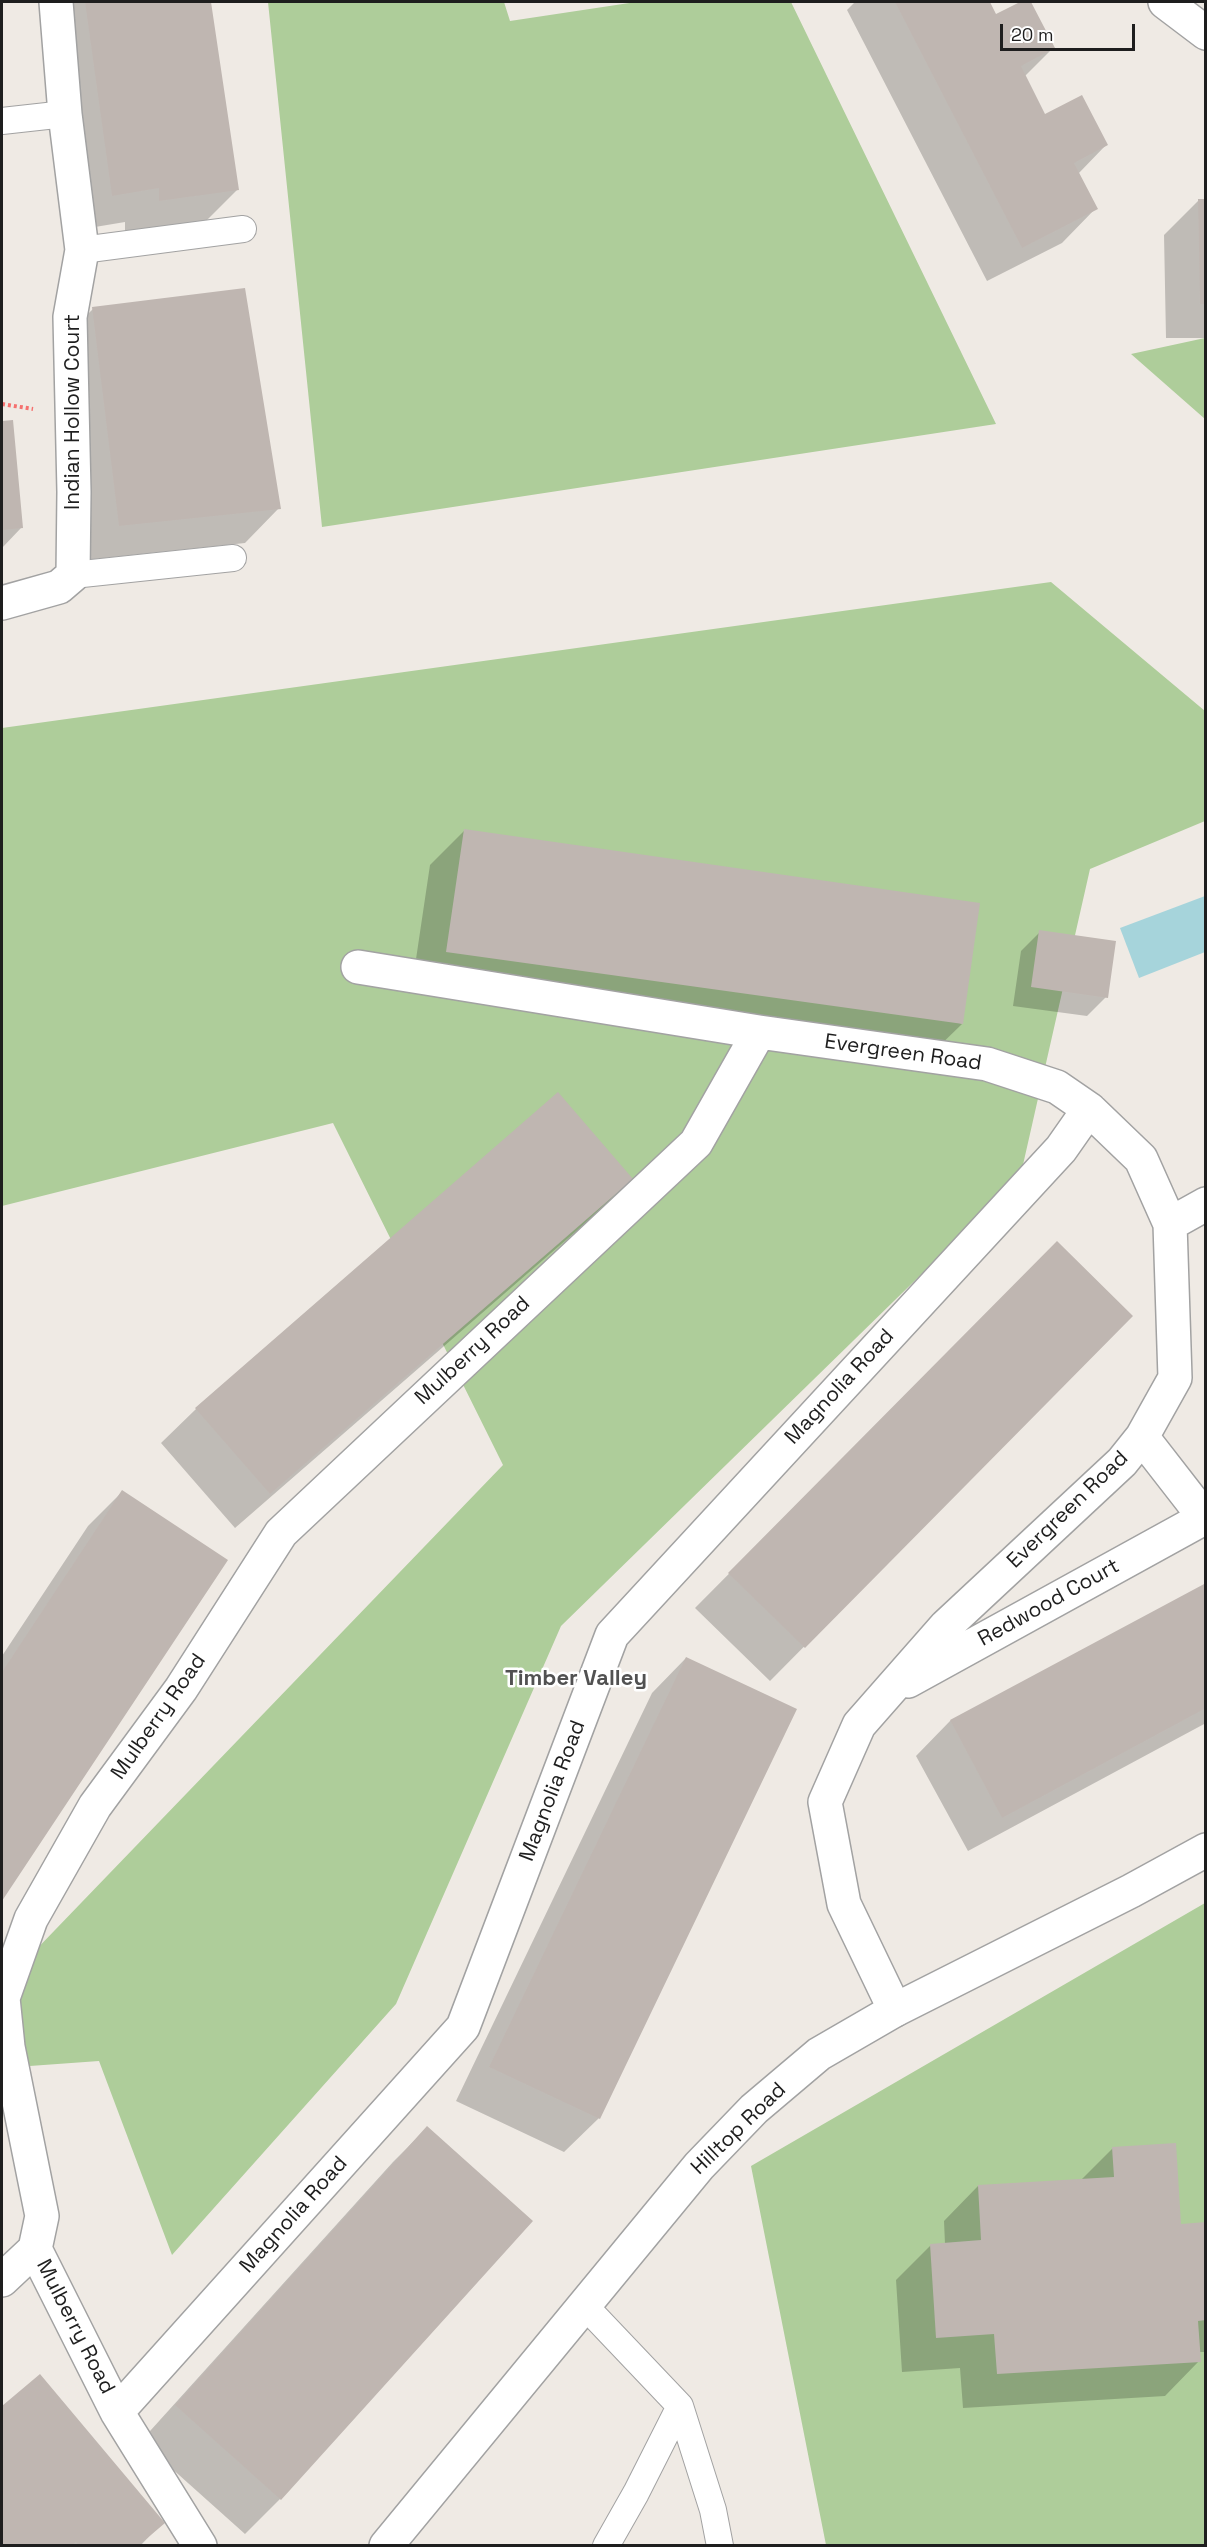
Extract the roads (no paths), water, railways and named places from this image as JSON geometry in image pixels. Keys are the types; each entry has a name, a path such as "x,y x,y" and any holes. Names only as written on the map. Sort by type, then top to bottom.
{"street":[{"name":"Indian Hollow Court","path":"56,2 65,114 82,250 70,317 73,576"},
{"path":"1165,2 1206,33"},
{"path":"2,603 59,587 73,576"},
{"name":"Evergreen Road","path":"358,967 759,1032 987,1064 1057,1087 1089,1109 1141,1159 1170,1224 1175,1378 1142,1437 1122,1462 946,1626 859,1725 825,1802 844,1904 895,2010"},
{"name":"Mulberry Road","path":"200,2546 117,2412 36,2249 42,2216 8,2047 3,1998 31,1919 95,1806 181,1689 281,1533 696,1143 759,1032"},
{"name":"Magnolia Road","path":"117,2412 463,2027 612,1635 1061,1149 1089,1109"},
{"path":"1170,1224 1206,1204"},
{"path":"1142,1437 1205,1518"},
{"name":"Redwood Court","path":"893,1689 1205,1518"},
{"name":"Hilltop Road","path":"386,2546 699,2166 754,2109 819,2054 895,2010 1131,1891 1206,1850"},
{"path":"2,2280 36,2249"}],"lane":[{"path":"2,121 65,114"},
{"path":"82,250 243,229"},
{"path":"73,576 233,558"},
{"path":"584,2305 680,2406 713,2510 720,2546"},
{"path":"606,2546 680,2406"}],"water":[{"path":"1205,896 1205,952 1139,978 1120,928"}],"district":[{"name":"Timber Valley","path":"576,1679"}]}
